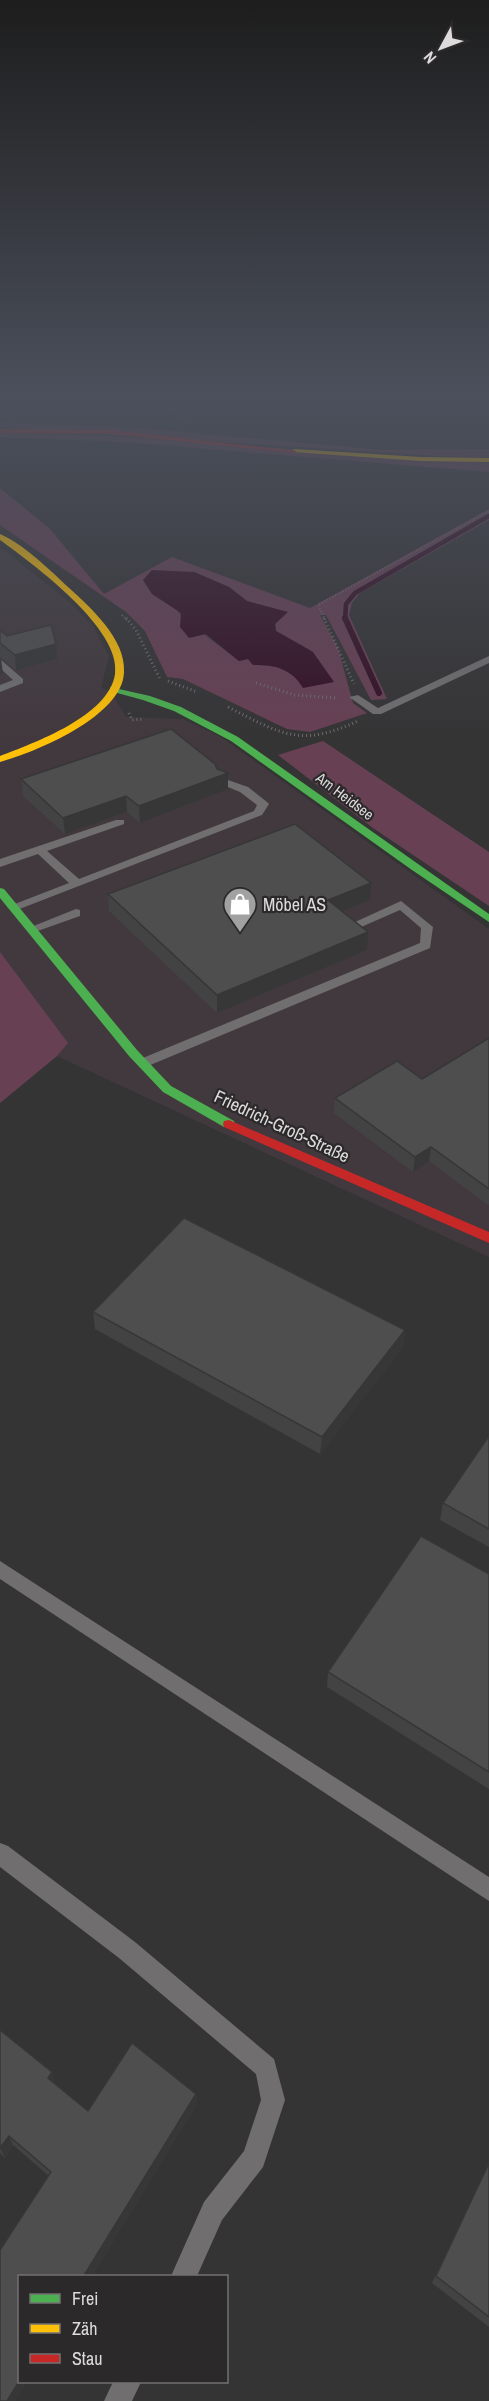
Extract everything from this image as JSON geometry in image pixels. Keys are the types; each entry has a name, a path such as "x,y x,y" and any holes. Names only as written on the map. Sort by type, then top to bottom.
{"street":[{"path":"0,536 85,605 102,626 118,655 135,670"},
{"path":"0,759 28,748 91,716 110,693 120,674 118,655"},
{"path":"153,685 182,710"},
{"name":"Am Heidsee","path":"110,693 140,693 215,724 266,758 489,919"},
{"path":"149,712 182,710"},
{"path":"91,716 110,715"},
{"name":"Friedrich-Groß-Straße","path":"0,891 167,1089 226,1123 489,1238"}],"lane":[{"path":"354,697 377,712 489,659"},
{"path":"0,662 19,681 0,689"},
{"path":"13,907 258,813 263,804 252,794 243,787 222,781"},
{"path":"0,863 120,822"},
{"path":"40,850 77,884"},
{"path":"143,1063 426,945 427,927 402,905 348,928"},
{"path":"32,929 76,913"},
{"path":"0,1569 489,1890"},
{"path":"0,1854 127,1950 266,2067 273,2100 254,2158 213,2211 185,2275"},
{"path":"117,2401 127,2383"}],"path":[{"path":"354,697 356,694 353,676 318,605 489,511"},
{"path":"256,683 281,694 303,698 333,698"},
{"path":"218,702 260,723 298,736 312,738 377,712"}],"shaded area":[{"path":"0,511 28,511 50,529 104,594 172,557 310,608 489,511 489,520 360,593 352,603 349,615 387,699 371,700 326,615 320,615 338,648 353,703 367,713 310,732 287,729 183,679 167,677 145,631 126,612 0,525","holes":["194,572 229,587 247,601 287,612 275,624 276,631 313,652 296,677 275,665 253,665 248,659 239,661 183,618 174,606 152,594"]},
{"path":"0,547 68,601 93,626 109,656 101,688 111,692 126,717 183,719 221,737 489,929 489,1257 57,1056 0,1103"},
{"path":"152,570 194,572 229,587 247,601 288,612 275,624 276,631 313,652 334,682 303,688 293,676 282,669 253,665 248,659 239,661 206,634 189,638 180,627 181,613 152,594 143,580"},
{"path":"323,741 489,852 489,906 373,828 278,755"},
{"path":"0,952 68,1043 57,1056 0,1103"}],"building":[{"path":"51,625 56,644 15,655 0,643 0,630 7,636"},
{"path":"171,729 215,764 217,769 228,773 139,806 126,796 63,818 21,779"},
{"name":"Möbel AS","path":"295,824 371,883 328,900 368,932 217,995 108,894"},
{"path":"489,1038 489,1189 431,1147 415,1157 335,1098 397,1061 422,1079"},
{"path":"184,1218 405,1330 322,1437 93,1312"},
{"path":"489,1436 489,1529 443,1503"},
{"path":"421,1536 489,1574 489,1772 328,1672"},
{"path":"0,2030 52,2072 48,2078 88,2111 132,2043 196,2094 84,2275 18,2275 18,2383 7,2401 0,2401 0,2250 51,2172 9,2136 0,2148"},
{"path":"489,2163 489,2317 436,2276"}],"waterway":[{"path":"345,618 346,604 355,593 489,516"},
{"path":"345,618 379,693"}],"traffic: fast":[{"path":"113,689 178,709 235,739 489,919"},
{"path":"0,891 133,1053 167,1089 229,1124"}],"traffic: slow":[{"path":"0,536 54,578 94,617 109,637 118,656 120,674 114,690 88,717 52,738 0,759"}],"traffic: jam":[{"path":"229,1124 489,1238"}],"place":[{"name":"Möbel AS","path":"240,933"}]}
